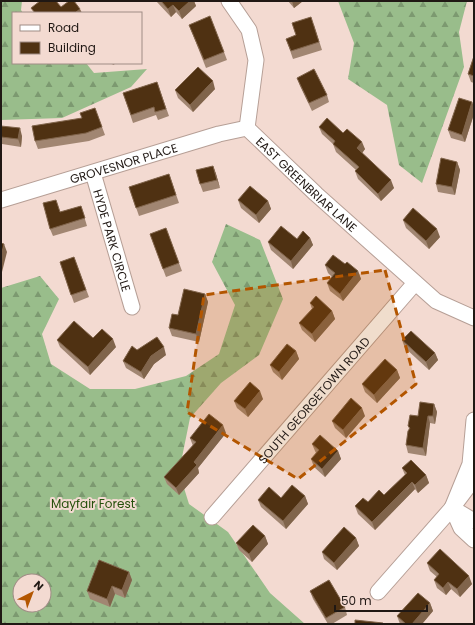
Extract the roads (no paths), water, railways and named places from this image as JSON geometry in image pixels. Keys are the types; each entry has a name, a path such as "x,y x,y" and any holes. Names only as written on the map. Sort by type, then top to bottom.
{"street":[{"name":"EAST GREENBRIAR LANE","path":"229,1 249,30 256,60 247,128 316,194 436,302 474,318"},
{"name":"GROVESNOR PLACE","path":"1,200 219,134 247,128"},
{"name":"HYDE PARK CIRCLE","path":"93,173 132,307"},
{"name":"SOUTH GEORGETOWN ROAD","path":"212,517 415,283"},
{"path":"474,420 470,464 452,508 461,528 474,540"},
{"path":"378,592 452,508 474,479"},
{"path":"452,508 474,521"}],"park label":[{"name":"Mayfair Forest","path":"93,503"}]}
